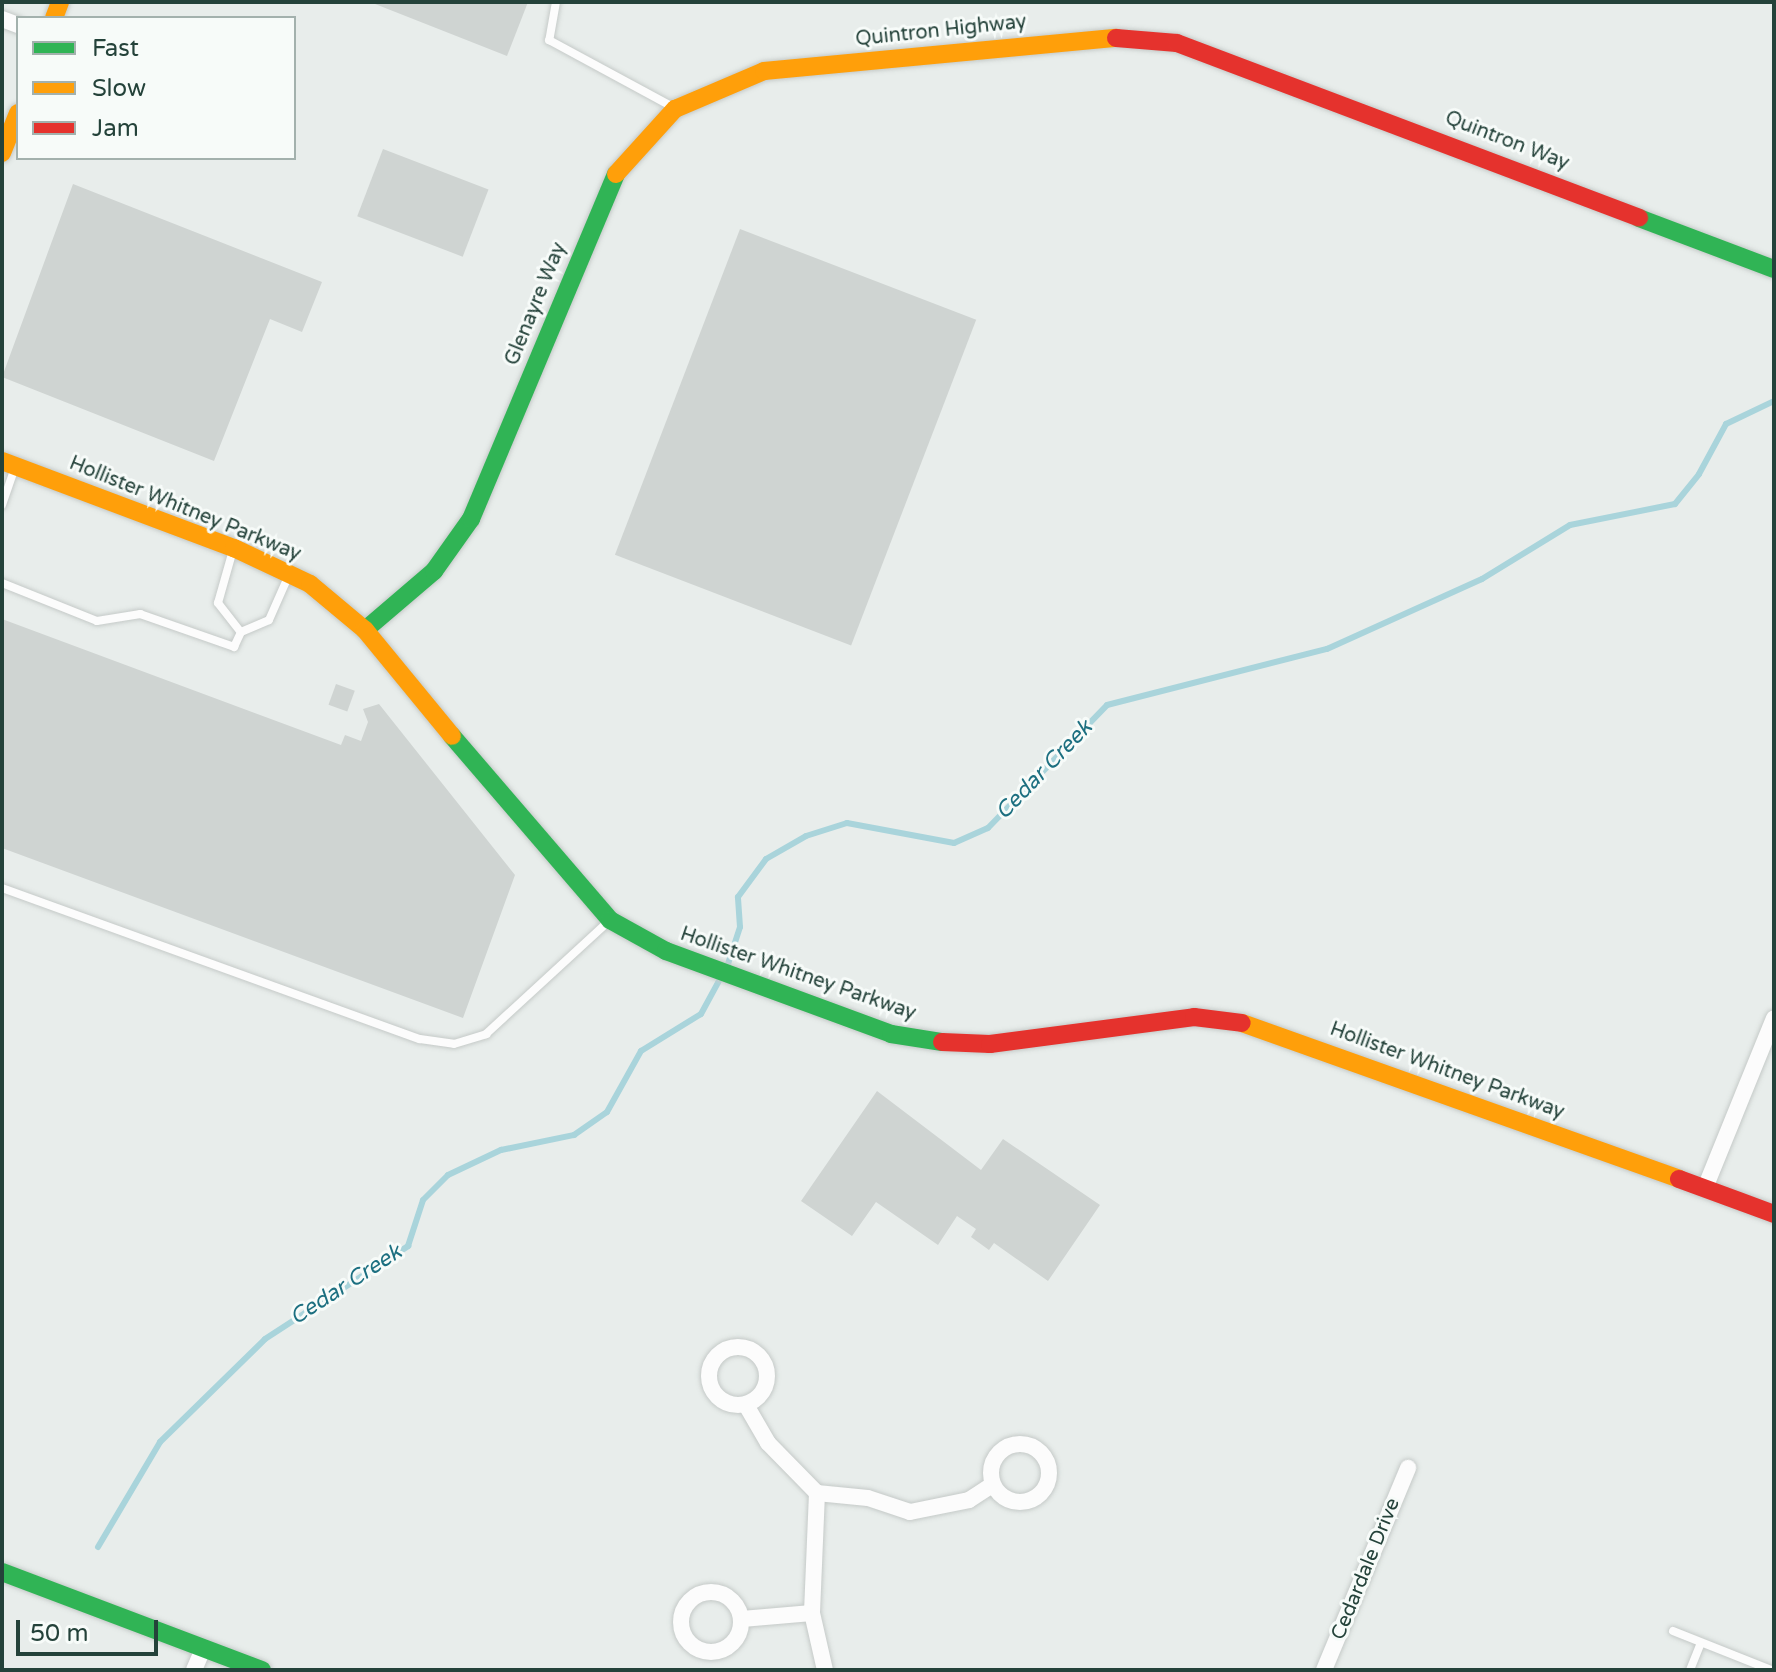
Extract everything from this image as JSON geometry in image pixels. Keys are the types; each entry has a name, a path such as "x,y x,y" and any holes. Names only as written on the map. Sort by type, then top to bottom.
{"street":[{"name":"Quintron Highway","path":"805,67 1108,37 1177,43 1224,57"},
{"name":"Quintron Way","path":"1224,57 1774,269"},
{"name":"Glenayre Way","path":"365,630 434,571 466,528 607,188 625,159 675,109 733,79 805,67"},
{"path":"2,153 11,121"},
{"name":"Hollister Whitney Parkway","path":"9,464 234,548 290,573 365,630 610,920 666,951 891,1034 931,1042 990,1044 1194,1017 1253,1024 1774,1214"},
{"path":"1705,1188 1774,1018"},
{"path":"746,1405 768,1443 817,1493 868,1498 910,1512 969,1500 992,1485"},
{"name":"Cedardale Drive","path":"1324,1670 1408,1468"},
{"path":"817,1493 812,1613 825,1670"},
{"path":"2,1572 262,1670"},
{"path":"742,1619 812,1613"},
{"path":"194,1670 203,1649"}],"lane":[{"path":"556,2 549,40 675,109"},
{"path":"2,505 9,464"},
{"path":"234,548 218,603 241,632"},
{"path":"2,583 97,621 140,614 234,647 241,632 269,620 290,573"},
{"path":"2,888 420,1039 454,1044 486,1034 610,920"},
{"path":"1673,1631 1771,1670"},
{"path":"1690,1670 1701,1643"}],"building":[{"path":"370,2 528,2 507,56"},
{"path":"383,149 488,189 463,257 357,216"},
{"path":"73,184 322,282 302,332 270,319 214,461 2,377"},
{"path":"740,229 976,320 851,645 615,555"},
{"path":"2,619 341,745 345,735 361,741 368,722 363,709 379,704 515,875 463,1018 2,848"},
{"path":"336,684 355,691 347,712 328,705"},
{"path":"877,1091 981,1170 1003,1139 1100,1205 1048,1281 994,1243 989,1250 971,1237 976,1229 957,1216 938,1245 876,1202 852,1236 801,1201"}],"waterway":[{"name":"Cedar Creek","path":"727,967 740,927 738,897 766,859 806,836 847,823 954,843 988,828 1107,705 1327,649 1482,579 1570,525 1675,504 1699,474 1726,424 1774,401"},
{"name":"Cedar Creek","path":"98,1547 160,1442 265,1339 408,1246 423,1200 448,1175 501,1150 574,1135 607,1112 641,1051 701,1014 721,977"}],"traffic: fast":[{"path":"365,630 434,571 471,519 616,174"},
{"path":"1639,218 1774,269"},
{"path":"452,736 610,920 666,951 891,1034 942,1042"},
{"path":"2,1572 262,1670"}],"traffic: slow":[{"path":"55,16 60,2"},
{"path":"616,174 675,109 764,71 1116,38"},
{"path":"2,153 16,118"},
{"path":"2,461 234,548 310,584 365,630 452,736"},
{"path":"1242,1023 1679,1179"}],"traffic: jam":[{"path":"1116,38 1177,43 1639,218"},
{"path":"942,1042 990,1044 1194,1017 1242,1023"},
{"path":"1679,1179 1774,1214"}]}
